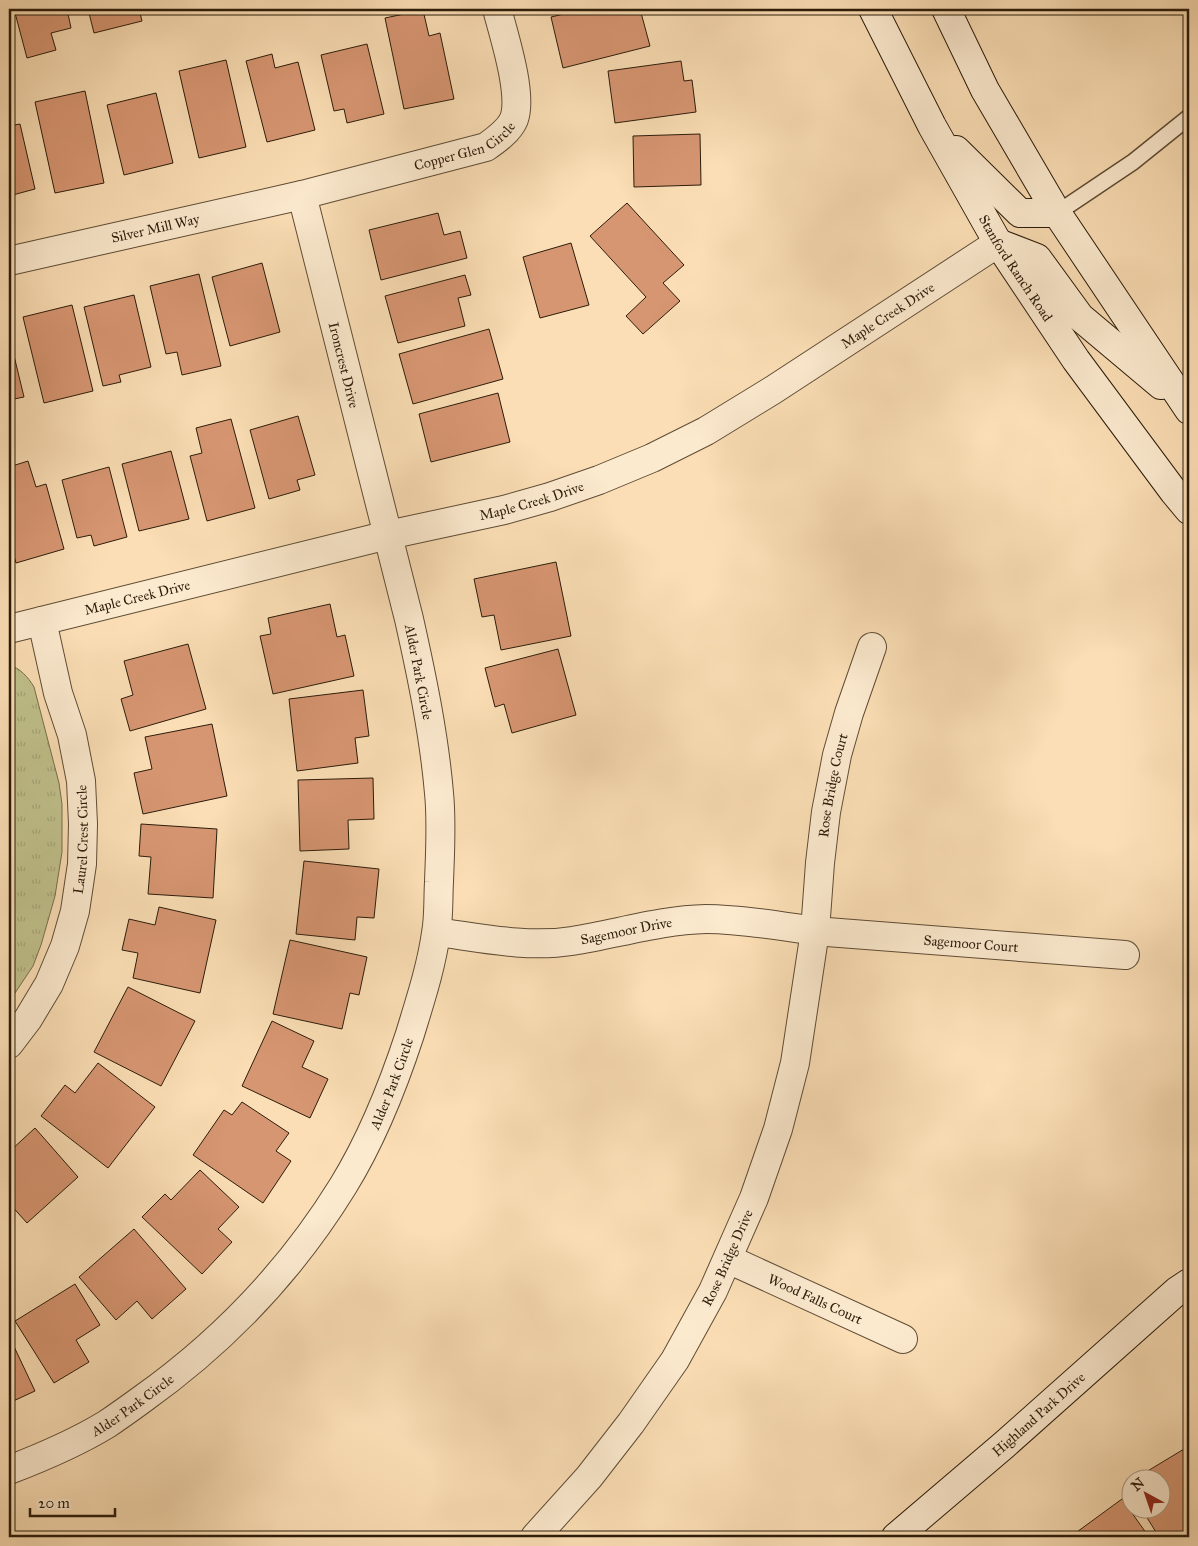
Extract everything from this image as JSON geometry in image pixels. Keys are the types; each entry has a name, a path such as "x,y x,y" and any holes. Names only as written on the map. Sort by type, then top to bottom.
{"street":[{"name":"Copper Glen Circle","path":"302,194 486,147 502,135 514,120 517,99 497,9"},
{"name":"Stanford Ranch Road","path":"873,9 932,126 998,243 1076,360 1189,510"},
{"path":"946,9 985,90 1057,213 1186,407"},
{"path":"932,126 1020,213 1057,213"},
{"name":"Silver Mill Way","path":"9,261 302,194"},
{"name":"Ironcrest Drive","path":"302,194 375,490 388,535"},
{"path":"998,243 1038,258 1080,318 1186,407"},
{"name":"Maple Creek Drive","path":"9,629 388,535 504,510 550,497 652,458 706,431 773,390 998,243"},
{"name":"Alder Park Circle","path":"9,1470 50,1454 107,1424 165,1383 210,1347 261,1296 305,1242 344,1185 377,1120 401,1060 423,994 437,932 440,849 439,794 422,678 388,535"},
{"name":"Laurel Crest Circle","path":"9,1044 28,1019 49,984 64,946 75,910 82,864 81,781 72,735 58,693 42,621"},
{"name":"Rose Bridge Court","path":"815,931 826,812 837,755 849,713 872,647"},
{"name":"Sagemoor Drive","path":"437,932 501,941 534,943 571,941 665,922 707,919 815,931"},
{"name":"Sagemoor Court","path":"815,931 1125,955"},
{"name":"Rose Bridge Drive","path":"535,1537 589,1477 631,1423 675,1360 713,1291 754,1198 778,1129 795,1063 815,931"},
{"name":"Wood Falls Court","path":"728,1258 903,1339"},
{"name":"Highland Park Drive","path":"896,1537 1004,1445 1185,1283"}],"lane":[{"path":"1057,213 1133,162 1189,117"}],"green space":[{"path":"9,665 23,673 34,687 59,783 62,804 62,852 55,896 41,945 33,966 9,1002"}],"building":[{"path":"14,9 67,9 71,28 51,33 56,50 27,58"},
{"path":"88,9 139,9 142,21 94,33"},
{"path":"585,9 640,9 650,46 563,68 551,17"},
{"path":"423,10 429,36 440,33 454,99 404,109 385,18"},
{"path":"367,44 384,114 347,123 344,109 334,111 321,55"},
{"path":"272,54 275,68 298,62 315,130 267,142 246,61"},
{"path":"226,60 246,147 199,158 179,71"},
{"path":"681,61 684,81 692,80 696,112 615,123 608,71"},
{"path":"85,91 104,183 55,193 35,102"},
{"path":"156,93 173,163 124,175 107,105"},
{"path":"20,124 35,189 9,196 9,126"},
{"path":"700,134 701,185 634,187 633,136"},
{"path":"627,203 684,265 663,283 680,301 643,334 626,316 646,297 590,236"},
{"path":"438,213 444,235 460,231 467,258 381,280 369,230"},
{"path":"571,243 589,305 540,318 523,257"},
{"path":"262,263 280,332 230,346 212,277"},
{"path":"199,274 221,366 182,375 177,352 166,354 150,286"},
{"path":"465,275 471,295 458,298 465,326 398,343 385,296"},
{"path":"134,295 151,367 119,375 121,382 103,386 84,307"},
{"path":"72,305 93,391 44,403 23,317"},
{"path":"489,329 503,379 413,404 399,354"},
{"path":"9,335 24,397 9,400"},
{"path":"498,393 510,442 431,462 419,414"},
{"path":"298,416 315,475 297,480 300,490 269,499 250,430"},
{"path":"231,419 255,508 207,521 190,456 202,453 196,428"},
{"path":"171,451 189,519 139,531 122,464"},
{"path":"28,461 36,487 46,484 64,549 16,563 9,539 9,467"},
{"path":"109,467 127,537 94,546 91,535 77,538 62,480"},
{"path":"556,562 571,636 501,650 494,615 482,617 474,579"},
{"path":"330,604 337,637 345,635 354,676 273,694 260,636 271,634 268,618"},
{"path":"188,644 206,709 130,731 121,699 133,695 124,661"},
{"path":"558,649 576,715 512,733 504,704 495,707 485,668"},
{"path":"363,690 369,736 355,738 358,763 297,771 289,699"},
{"path":"212,724 227,796 143,814 134,773 152,769 145,737"},
{"path":"373,778 374,819 348,820 349,849 300,851 298,780"},
{"path":"141,824 217,829 213,898 148,894 151,857 139,856"},
{"path":"304,861 379,869 374,918 357,917 355,940 296,934"},
{"path":"159,907 216,920 200,993 133,978 138,953 122,950 129,919 155,925"},
{"path":"290,940 367,957 359,995 350,993 342,1029 273,1014"},
{"path":"128,987 195,1021 161,1086 94,1052"},
{"path":"272,1021 314,1041 302,1067 328,1079 310,1118 242,1086"},
{"path":"98,1063 155,1107 108,1168 41,1116 65,1085 75,1093"},
{"path":"242,1102 289,1133 276,1151 291,1161 263,1203 193,1155 224,1110 232,1115"},
{"path":"35,1128 78,1177 27,1223 9,1203 9,1152"},
{"path":"200,1170 239,1207 218,1229 232,1242 202,1274 142,1217 165,1194 171,1200"},
{"path":"134,1229 186,1289 152,1319 137,1301 116,1320 79,1277"},
{"path":"75,1284 100,1325 76,1340 89,1362 54,1383 15,1321"},
{"path":"9,1336 35,1391 9,1403"},
{"path":"1189,1446 1189,1537 1159,1537 1147,1518 1170,1518 1170,1468 1153,1468"},
{"path":"1120,1500 1120,1518 1136,1518 1149,1537 1070,1537"}]}
